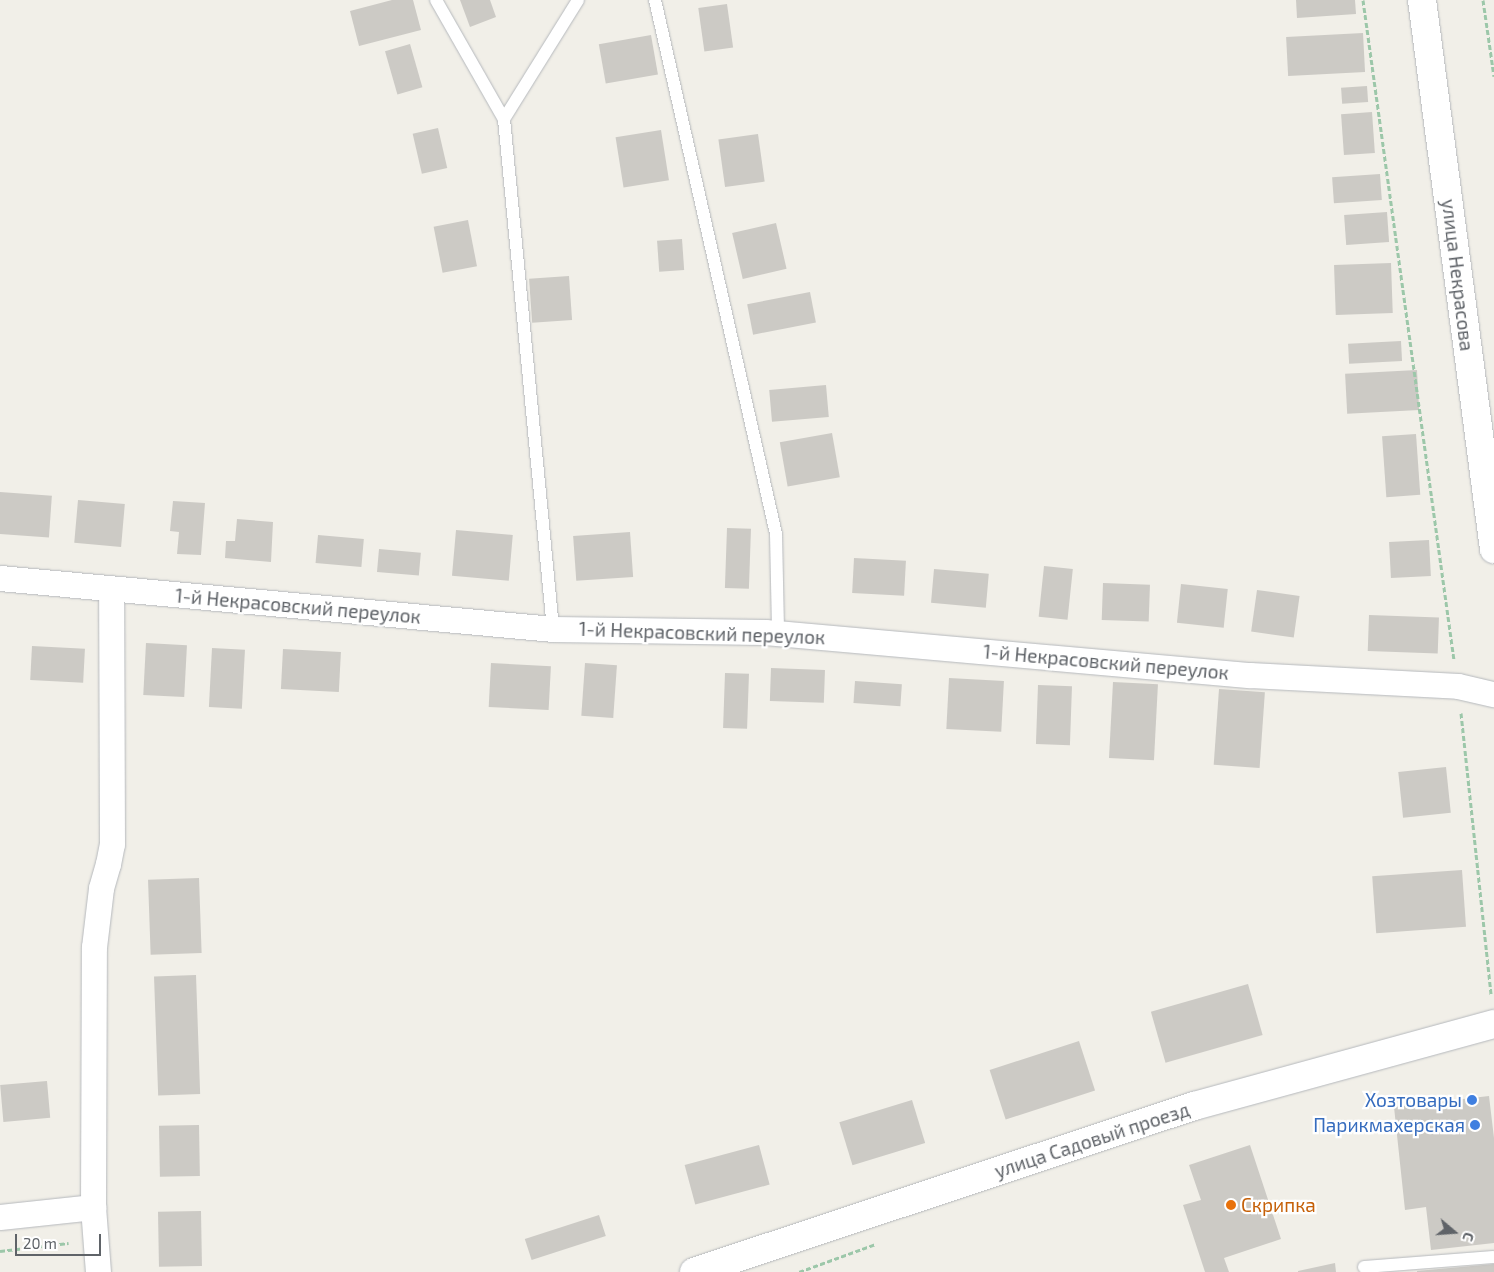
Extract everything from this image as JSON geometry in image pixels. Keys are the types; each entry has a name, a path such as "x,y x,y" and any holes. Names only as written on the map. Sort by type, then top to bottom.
{"street":[{"name":"улица Некрасова","path":"1422,0 1494,549"},
{"name":"1-й Некрасовский переулок","path":"0,578 553,629 778,633 1250,675 1458,686 1494,694"},
{"path":"98,1272 93,1207 94,946 101,888 112,844 111,589"},
{"name":"улица Садовый проезд","path":"694,1272 1194,1106 1494,1024"},
{"path":"0,1217 93,1207"}],"lane":[{"path":"436,0 460,46 504,119 553,629"},
{"path":"504,119 578,0"},
{"path":"655,0 776,534 778,633"},
{"path":"1364,1267 1494,1257"}],"path":[{"path":"1363,0 1458,686 1491,989"},
{"path":"1483,0 1494,76"},
{"path":"0,1250 96,1240"}],"building":[{"path":"392,0 413,0 421,30 359,46 350,11"},
{"path":"460,0 490,0 496,17 470,27"},
{"path":"1296,0 1355,0 1356,14 1297,18"},
{"path":"727,4 733,48 704,52 698,8"},
{"path":"1363,33 1365,72 1288,76 1286,37"},
{"path":"651,35 658,74 606,84 599,44"},
{"path":"410,44 422,87 397,94 385,51"},
{"path":"1367,86 1368,102 1342,104 1341,88"},
{"path":"1372,112 1375,153 1344,155 1341,114"},
{"path":"438,128 447,168 422,174 413,134"},
{"path":"661,130 669,180 624,188 616,137"},
{"path":"758,134 765,182 725,187 718,140"},
{"path":"1380,174 1382,200 1334,203 1332,177"},
{"path":"1387,212 1389,242 1346,245 1344,215"},
{"path":"468,220 477,266 443,273 434,227"},
{"path":"776,223 787,269 743,279 732,233"},
{"path":"682,239 684,270 659,272 657,241"},
{"path":"1391,263 1393,313 1336,315 1334,265"},
{"path":"569,276 572,320 532,323 529,279"},
{"path":"810,292 816,322 753,335 747,304"},
{"path":"1401,341 1402,361 1349,364 1348,344"},
{"path":"1417,370 1419,410 1347,414 1345,374"},
{"path":"826,385 829,417 772,422 769,390"},
{"path":"832,433 840,477 788,487 780,442"},
{"path":"1416,434 1420,495 1386,497 1382,436"},
{"path":"0,492 52,496 49,538 0,534"},
{"path":"78,500 125,504 121,547 74,543"},
{"path":"173,501 205,503 201,555 177,554 179,532 170,531"},
{"path":"237,519 273,522 271,562 225,558 226,541 235,541"},
{"path":"727,528 751,529 749,589 725,588"},
{"path":"456,530 513,535 509,581 452,576"},
{"path":"630,532 633,577 576,581 573,536"},
{"path":"318,535 364,539 361,567 316,563"},
{"path":"1429,540 1431,576 1391,578 1389,542"},
{"path":"379,549 421,553 419,576 377,572"},
{"path":"854,558 906,561 904,596 852,593"},
{"path":"1044,566 1073,569 1068,620 1039,617"},
{"path":"934,569 989,574 986,608 931,603"},
{"path":"1103,583 1150,585 1149,622 1102,620"},
{"path":"1181,584 1228,589 1224,628 1177,623"},
{"path":"1257,590 1300,596 1294,638 1251,632"},
{"path":"1369,615 1439,617 1438,653 1368,651"},
{"path":"146,643 187,645 184,697 143,695"},
{"path":"32,646 85,649 83,683 30,680"},
{"path":"212,648 245,650 242,709 209,707"},
{"path":"283,649 341,652 339,692 281,689"},
{"path":"491,663 551,666 549,710 489,707"},
{"path":"585,663 617,665 613,718 581,716"},
{"path":"771,668 825,670 824,703 770,701"},
{"path":"725,673 749,674 747,729 723,728"},
{"path":"949,678 1004,681 1001,732 946,729"},
{"path":"855,681 902,684 900,706 853,703"},
{"path":"1113,682 1158,684 1154,760 1109,758"},
{"path":"1038,685 1072,686 1070,745 1036,744"},
{"path":"1219,689 1265,692 1260,768 1214,765"},
{"path":"1446,767 1451,813 1403,818 1398,772"},
{"path":"1462,870 1466,927 1376,933 1372,876"},
{"path":"199,878 202,953 151,955 148,880"},
{"path":"196,975 200,1094 158,1095 154,976"},
{"path":"1248,984 1263,1035 1166,1063 1151,1012"},
{"path":"1079,1041 1095,1090 1006,1120 990,1070"},
{"path":"47,1081 50,1118 3,1122 0,1085"},
{"path":"1489,1096 1494,1138 1494,1243 1431,1250 1426,1207 1405,1210 1394,1107"},
{"path":"912,1100 925,1143 852,1165 839,1122"},
{"path":"199,1125 200,1176 160,1177 159,1126"},
{"path":"759,1145 770,1185 695,1205 685,1165"},
{"path":"1250,1145 1281,1239 1224,1258 1229,1272 1205,1272 1183,1205 1201,1200 1189,1165"},
{"path":"201,1211 202,1266 159,1267 158,1212"},
{"path":"599,1215 606,1236 532,1260 525,1239"},
{"path":"1335,1263 1336,1272 1298,1272 1298,1271"},
{"path":"1494,1264 1494,1272 1417,1272 1417,1271"}],"place":[{"name":"Хозтовары","path":"1472,1100"},
{"name":"Парикмахерская","path":"1475,1125"},
{"name":"Скрипка","path":"1231,1205"}]}
